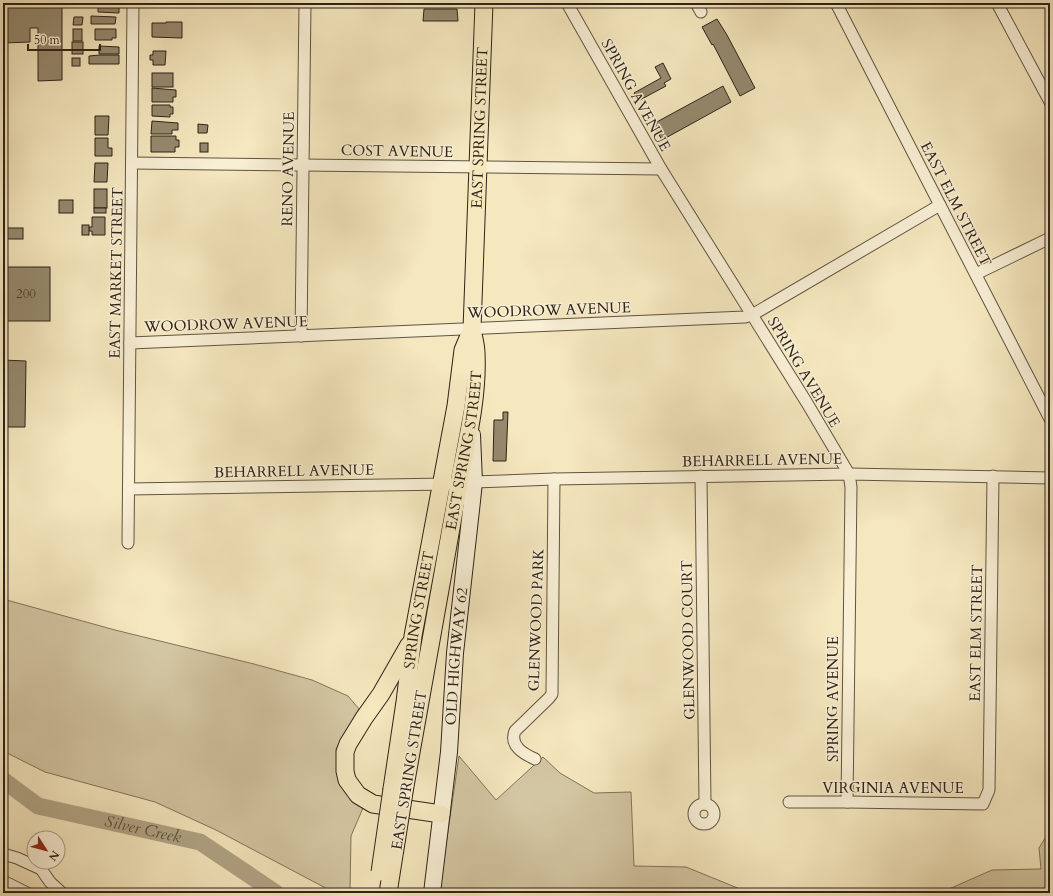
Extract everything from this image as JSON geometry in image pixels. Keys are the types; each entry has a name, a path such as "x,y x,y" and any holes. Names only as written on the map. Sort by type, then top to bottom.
{"main road":[{"name":"EAST SPRING STREET","path":"388,893 399,788 467,484 461,472 471,420 476,352 472,329 484,3"},
{"name":"SPRING STREET","path":"377,893 399,788 405,702 414,636 456,406 463,350 472,329"},
{"path":"414,636 381,694 348,744 345,752 345,771 347,780 358,795 373,804 441,814"}],"street":[{"name":"EAST MARKET STREET","path":"128,543 133,3"},
{"name":"RENO AVENUE","path":"301,336 305,3"},
{"name":"SPRING AVENUE","path":"568,3 661,169 807,403 849,474 851,487 847,802"},
{"name":"EAST ELM STREET","path":"836,3 976,274 1044,398 1050,419"},
{"path":"998,3 1050,102"},
{"name":"COST AVENUE","path":"132,163 661,169"},
{"name":"WOODROW AVENUE","path":"130,343 745,317 752,315 940,205"},
{"path":"976,274 1050,238"},
{"name":"BEHARRELL AVENUE","path":"129,489 467,484 554,479 849,474 1050,478"},
{"name":"GLENWOOD COURT","path":"701,476 705,804"},
{"name":"EAST ELM STREET","path":"989,790 993,476"},
{"name":"GLENWOOD PARK","path":"535,760 519,750 514,744 513,737 515,731 552,694 554,479"},
{"name":"OLD HIGHWAY 62","path":"432,893 449,752 467,484"},
{"name":"VIRGINIA AVENUE","path":"789,802 983,804 989,790"},
{"path":"3,854 18,858 41,869 50,882 62,893"},
{"path":"3,881 27,893"}],"shaded area":[{"path":"3,599 115,630 254,664 312,680 348,696 359,709 336,749 340,784 363,808 351,836 350,893 335,893 216,830 155,802 45,772 3,751"},
{"path":"459,756 496,800 543,757 560,773 594,793 631,792 634,866 686,867 750,893 439,893"},
{"path":"1050,830 1050,880 1048,881 1047,893 940,893 992,870 1041,869 1039,848"}],"building":[{"path":"62,3 62,80 38,81 38,28 30,28 30,42 3,43 3,4"},
{"path":"98,3 119,3 119,13 98,12"},
{"path":"156,3 171,3 171,5 156,5"},
{"path":"424,9 457,9 458,21 423,21"},
{"path":"91,16 116,17 115,24 91,24"},
{"path":"74,17 83,17 82,25 73,25"},
{"path":"717,19 755,88 740,96 713,44 712,45 702,27"},
{"path":"182,22 182,38 152,37 152,23"},
{"path":"73,29 82,29 82,41 73,41"},
{"path":"95,29 116,29 116,38 112,38 112,40 95,40"},
{"path":"72,42 83,42 83,54 72,54"},
{"path":"99,46 119,47 119,54 99,54"},
{"path":"153,51 166,51 165,65 153,65 153,60 150,60 150,55 153,55"},
{"path":"119,55 119,64 89,64 89,56"},
{"path":"72,58 80,58 80,66 72,66"},
{"path":"663,63 671,79 664,83 666,86 638,101 634,93 661,78 655,67"},
{"path":"152,73 173,73 173,87 152,87"},
{"path":"723,86 731,102 662,140 653,124"},
{"path":"152,88 176,90 176,97 173,97 173,102 152,102"},
{"path":"152,105 170,105 170,107 173,107 173,114 170,114 170,117 152,116"},
{"path":"95,116 109,116 108,135 95,135"},
{"path":"152,121 178,123 178,130 172,130 172,134 151,134"},
{"path":"198,124 208,125 207,133 198,133"},
{"path":"151,136 176,136 176,140 179,140 179,147 175,147 175,152 151,152"},
{"path":"95,138 108,138 108,148 112,148 112,156 95,156"},
{"path":"200,143 208,143 208,152 200,152"},
{"path":"95,163 108,163 107,182 94,182"},
{"path":"94,189 107,189 107,208 94,208"},
{"path":"59,200 73,200 73,213 59,213"},
{"path":"94,208 106,208 106,213 94,213"},
{"path":"92,217 105,217 105,235 92,235 92,231 89,231 89,227 92,227"},
{"path":"82,225 89,225 89,235 82,235"},
{"path":"5,228 23,228 23,239 5,239"},
{"path":"3,267 50,267 50,321 3,321"},
{"path":"3,360 26,361 25,427 3,427"},
{"path":"503,412 508,412 506,461 493,461 494,420 503,420"}],"waterway":[{"name":"Silver Creek","path":"3,780 38,806 200,842 276,893"}]}
